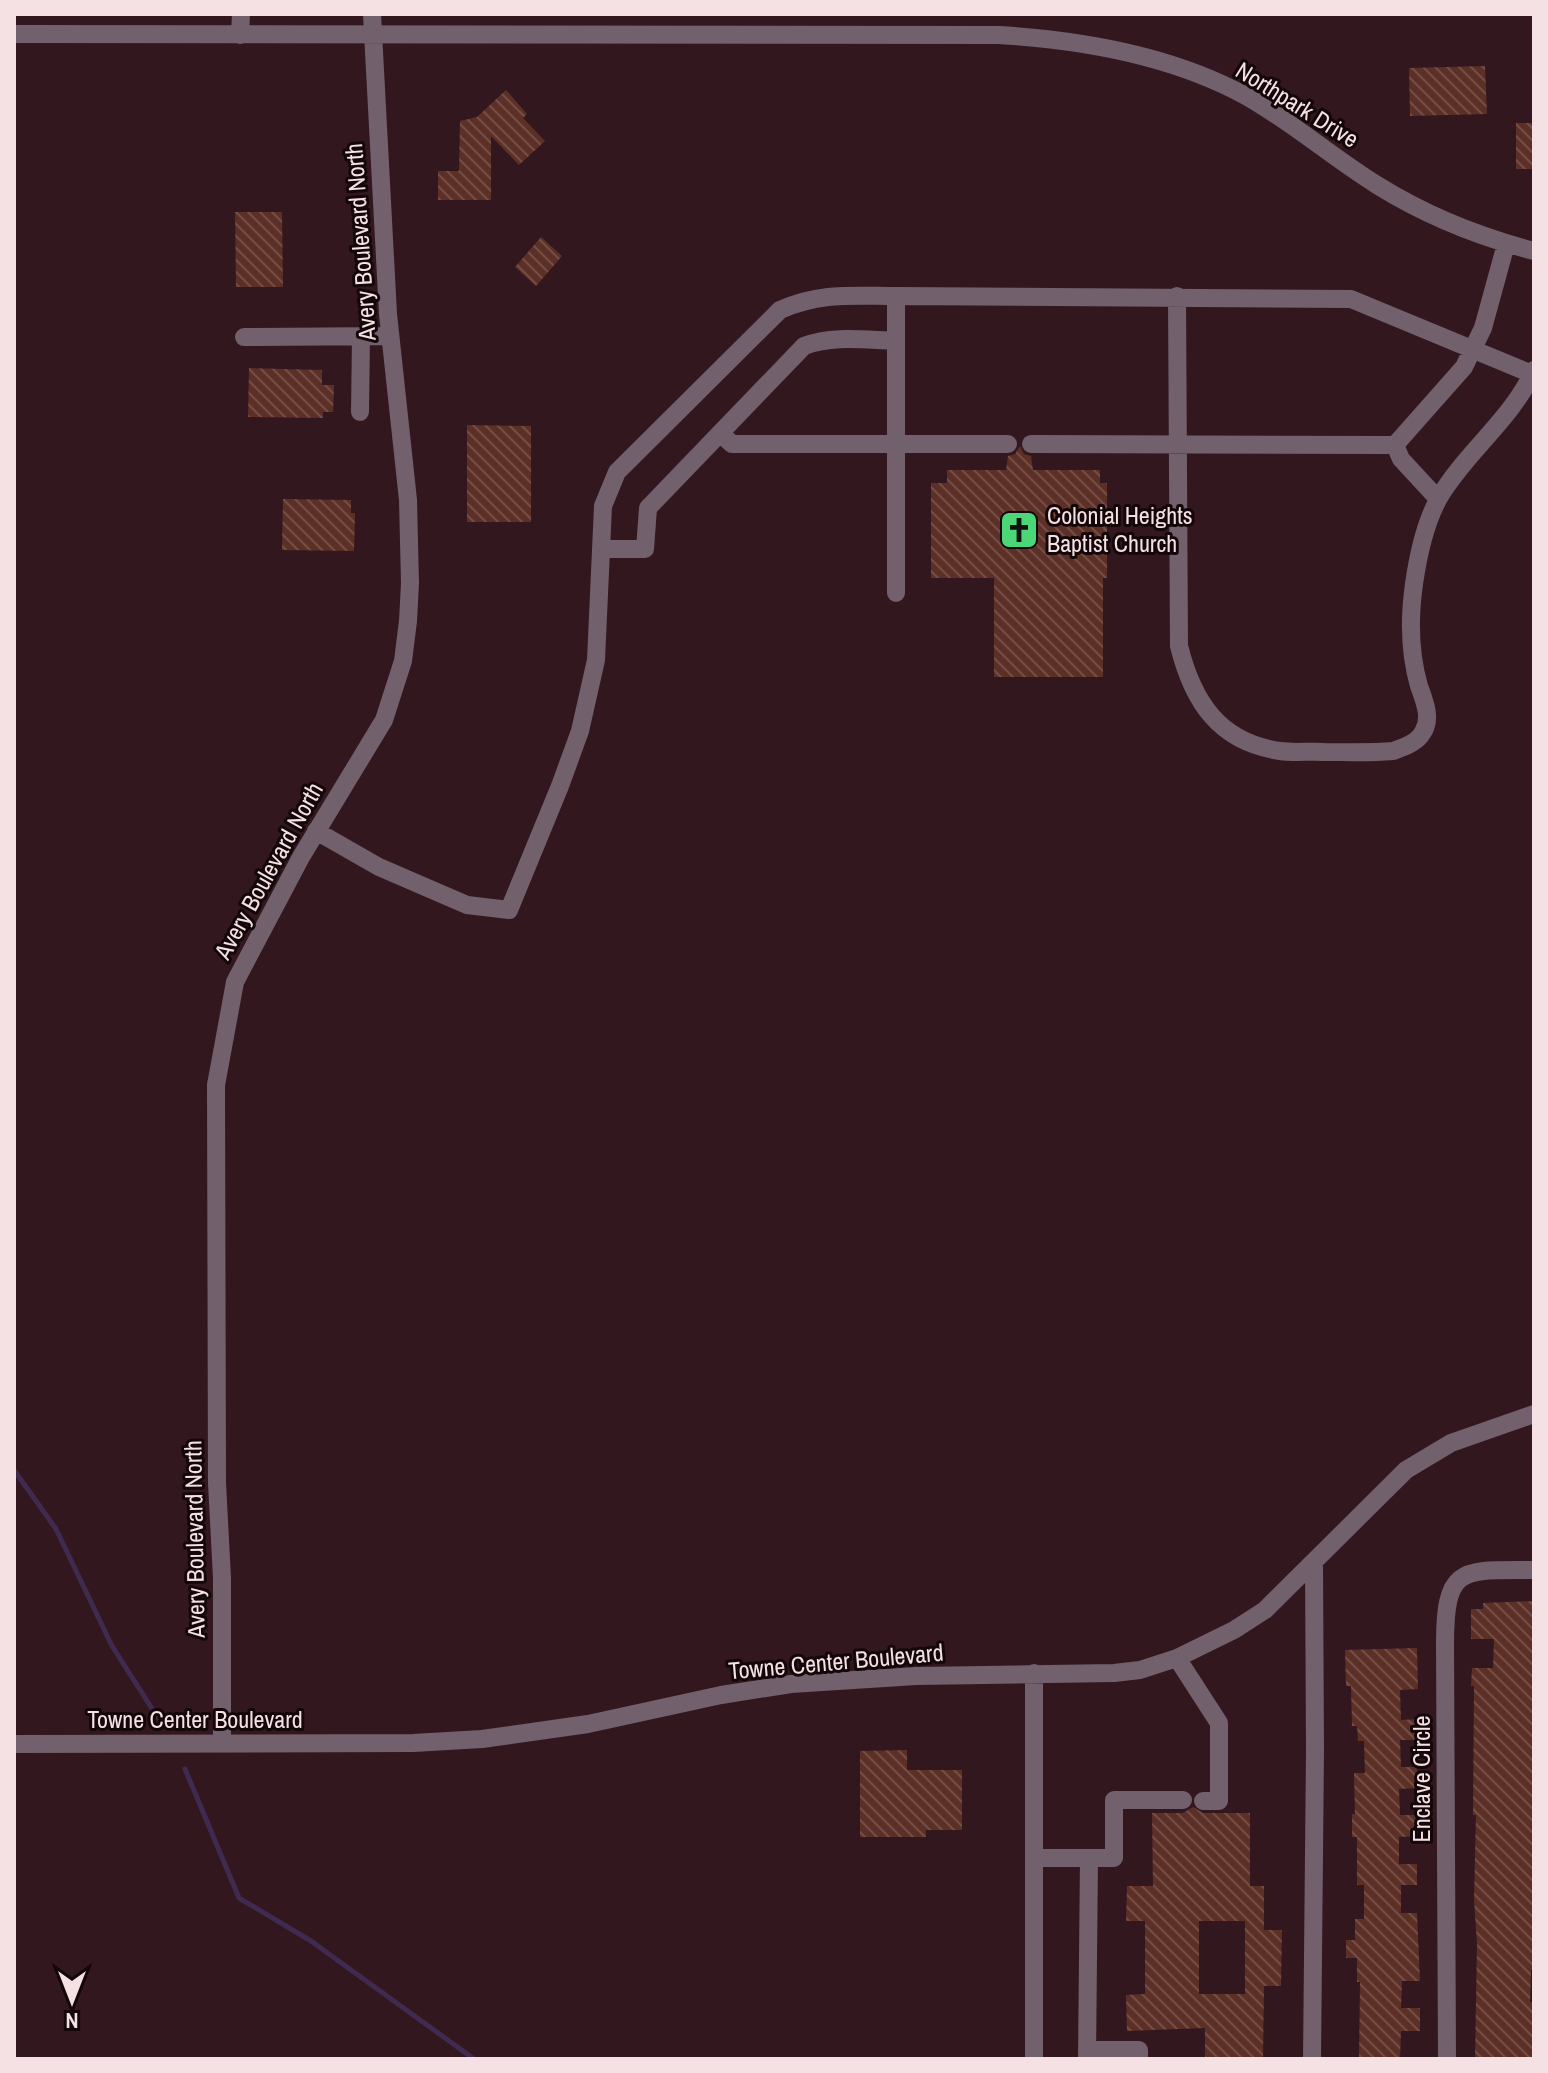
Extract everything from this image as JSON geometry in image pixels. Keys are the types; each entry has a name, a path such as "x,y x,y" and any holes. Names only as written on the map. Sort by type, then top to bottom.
{"street":[{"path":"240,35 241,14"},
{"name":"Avery Boulevard North","path":"222,1743 222,1578 217,1483 216,1085 235,982 316,831 384,720 406,642 410,595 408,500 390,336 372,14"},
{"name":"Northpark Drive","path":"14,34 999,35 1049,38 1148,58 1244,95 1298,128 1378,185 1438,217 1506,244 1534,251"},
{"path":"1031,444 1395,445 1453,382 1473,347 1483,328 1506,244"},
{"path":"316,831 379,867 467,905 509,910 580,731 596,660 603,506 617,472 780,310 804,299 829,296 1177,296 1351,299 1533,372 1504,419 1438,499 1415,576 1410,613 1413,665 1427,710 1424,732 1409,746 1393,751 1281,751 1252,744 1227,730 1211,715 1187,680 1179,646 1178,622 1177,296"},
{"path":"896,296 896,593"},
{"path":"360,412 361,336"},
{"path":"244,337 390,336"},
{"path":"602,549 645,549 648,508 804,346 819,340 836,339 895,341"},
{"path":"720,433 732,444 1008,444"},
{"path":"1395,445 1401,459 1438,499"},
{"name":"Towne Center Boulevard","path":"14,1744 413,1743 482,1739 588,1724 721,1695 791,1684 916,1676 1140,1670 1177,1658 1220,1638 1265,1610 1389,1486 1426,1457 1483,1430 1534,1414"},
{"path":"1312,2059 1314,1564"},
{"name":"Enclave Circle","path":"1447,2059 1447,1600 1458,1579 1465,1575 1534,1570"},
{"path":"1177,1658 1219,1723 1219,1801 1203,1801"},
{"path":"1034,1673 1034,2059"},
{"path":"1034,1858 1114,1858 1114,1800 1183,1800"},
{"path":"1089,1858 1087,2054 1139,2050 1139,2059"}],"building":[{"path":"1485,66 1487,114 1410,116 1409,68"},
{"path":"506,90 527,114 523,118 545,141 519,165 491,136 491,200 438,200 438,171 459,171 460,121 477,117"},
{"path":"1516,123 1534,123 1534,169 1516,169"},
{"path":"235,212 282,212 283,287 236,287"},
{"path":"541,237 562,256 536,286 515,267"},
{"path":"249,368 322,370 322,385 334,385 333,412 323,412 323,418 248,417"},
{"path":"467,425 531,426 531,522 467,522"},
{"name":"Colonial Heights Baptist Church","path":"1020,446 1024,454 1031,456 1033,470 1100,470 1100,483 1107,483 1103,677 994,677 994,578 931,578 931,483 947,483 947,470 1006,470 1008,456 1015,454"},
{"path":"283,499 351,500 351,513 355,513 354,551 282,550"},
{"path":"1534,1601 1534,1970 1531,1970 1530,2002 1534,2002 1534,2059 1475,2059 1476,1815 1473,1815 1474,1686 1471,1686 1472,1668 1493,1668 1494,1639 1471,1639 1471,1609 1483,1609 1483,1603"},
{"path":"1417,1648 1418,1689 1400,1690 1401,1720 1419,1719 1419,1740 1400,1740 1401,1767 1417,1767 1418,1788 1399,1789 1400,1815 1418,1815 1419,1836 1399,1837 1399,1864 1417,1864 1417,1885 1401,1885 1401,1913 1417,1913 1420,1981 1402,1981 1401,2008 1420,2008 1420,2031 1401,2031 1400,2059 1359,2059 1360,1982 1357,1982 1357,1958 1346,1958 1346,1940 1355,1940 1355,1919 1364,1919 1364,1885 1357,1885 1357,1837 1352,1837 1352,1814 1355,1814 1354,1773 1365,1773 1364,1741 1358,1741 1357,1726 1352,1726 1351,1686 1346,1686 1345,1650"},
{"path":"907,1750 907,1770 962,1770 962,1830 926,1830 926,1837 860,1837 860,1751"},
{"path":"1193,1807 1203,1813 1250,1813 1250,1886 1264,1886 1264,1930 1282,1930 1281,1986 1264,1986 1263,2059 1205,2059 1205,2028 1127,2031 1126,1995 1145,1994 1145,1921 1126,1921 1127,1886 1153,1886 1152,1813 1183,1813","holes":["1199,1921 1245,1921 1245,1994 1199,1994"]}],"waterway":[{"path":"14,1470 56,1529 112,1646 158,1718"},
{"path":"185,1769 239,1898 311,1941 474,2059"}],"place":[{"name":"Colonial Heights Baptist Church","path":"1019,530"}]}
